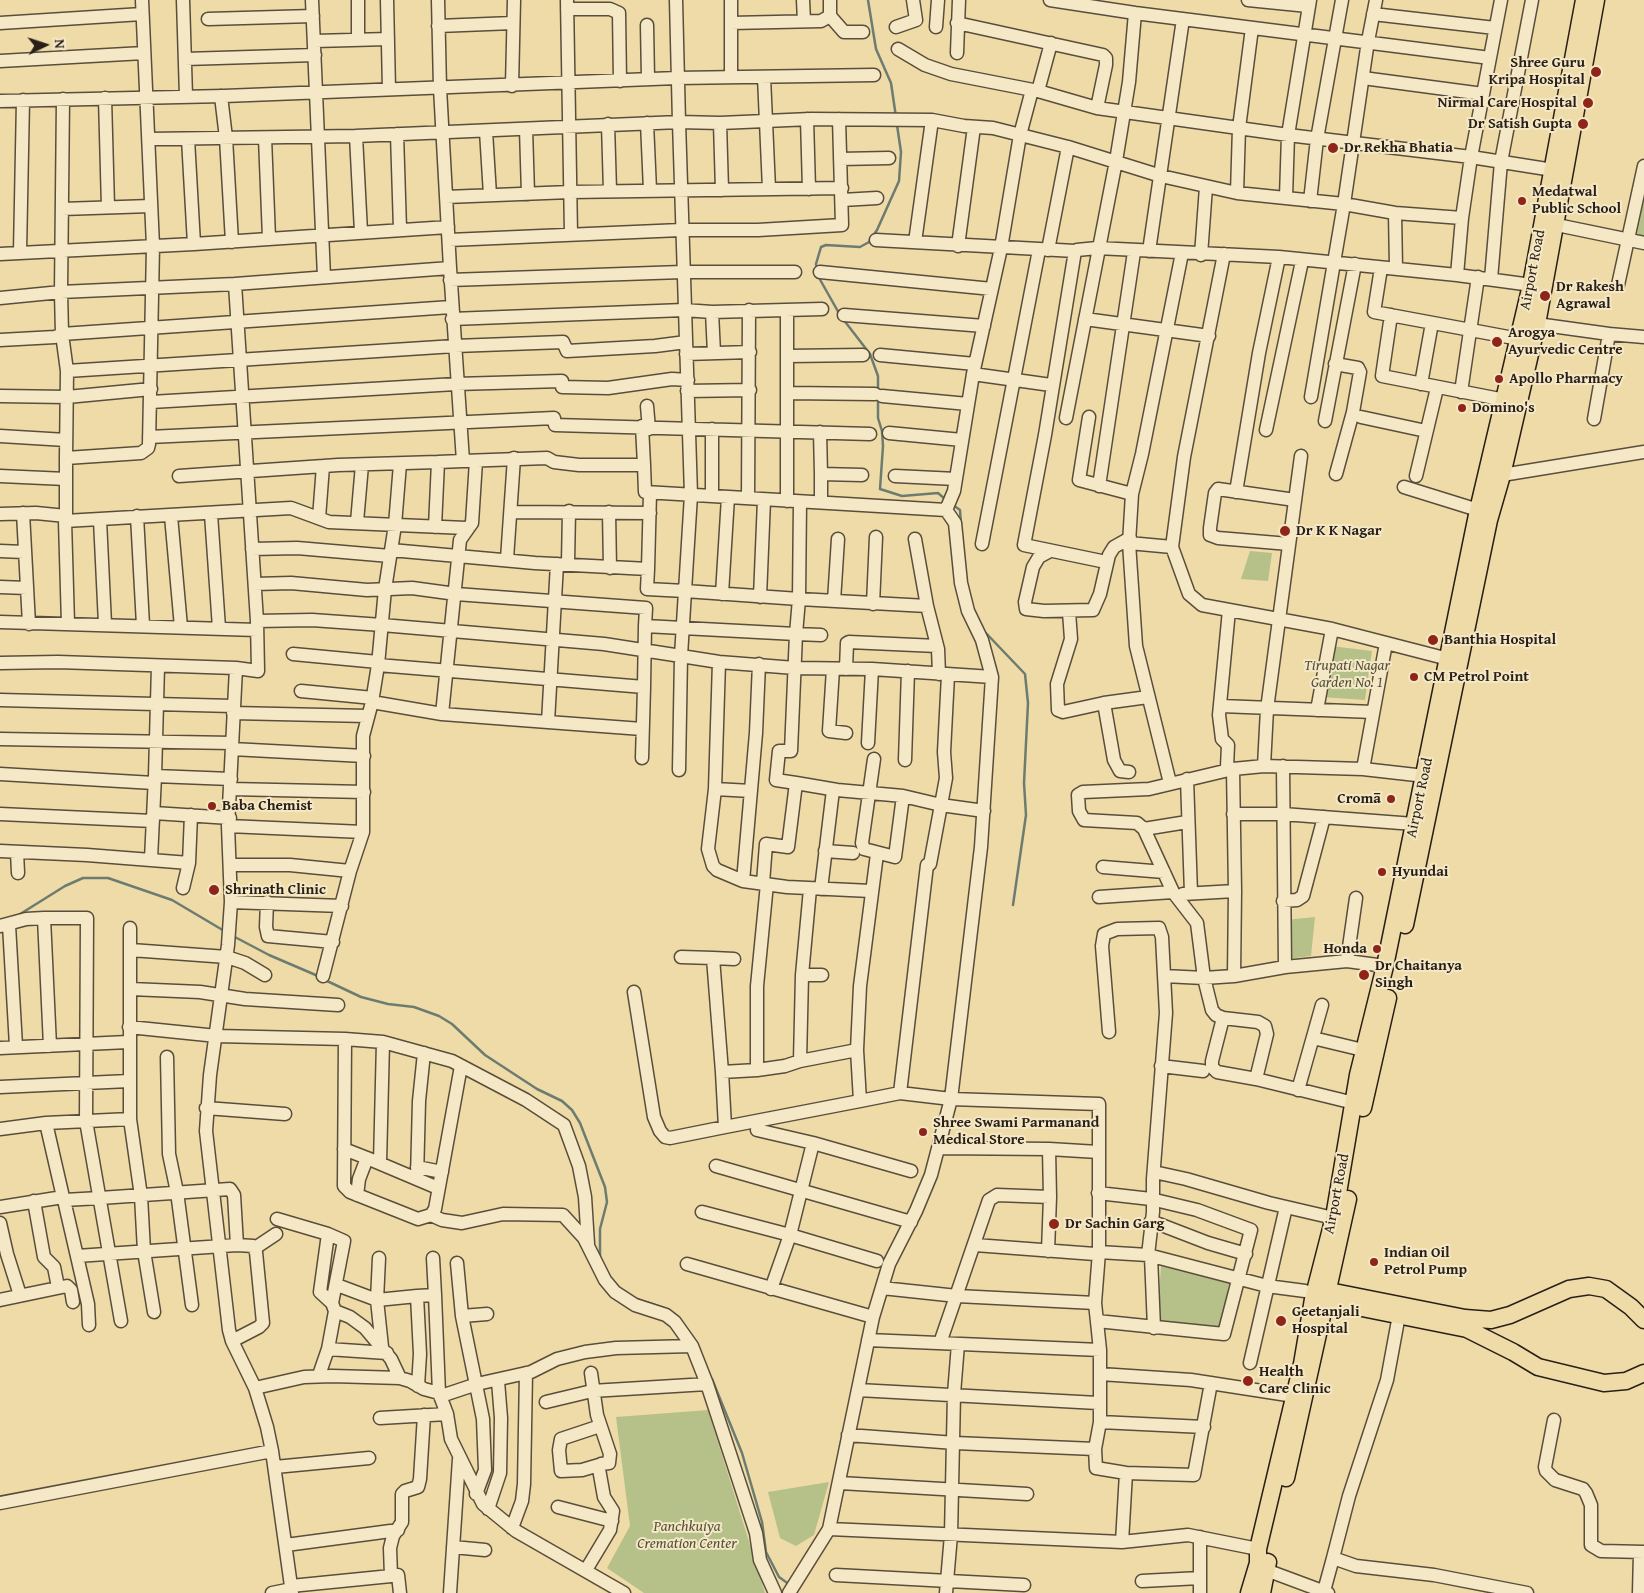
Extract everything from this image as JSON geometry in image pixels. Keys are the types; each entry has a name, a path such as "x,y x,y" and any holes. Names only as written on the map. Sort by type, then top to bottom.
{"main road":[{"name":"Airport Road","path":"1339,1219 1363,1050 1386,966 1425,776 1502,475 1537,324 1537,286 1553,170 1584,0"},
{"name":"Airport Road","path":"1262,1593 1262,1568 1258,1549 1318,1294 1339,1219 1405,924 1455,661 1478,510 1519,339 1556,226 1596,0"},
{"path":"1318,1294 1465,1318 1491,1320 1510,1316 1569,1289 1589,1286 1606,1289 1631,1307 1644,1320"},
{"name":"Airport Road","path":"1249,1593 1268,1552 1318,1294"},
{"path":"1318,1294 1399,1315 1467,1329 1538,1367 1604,1383 1626,1381 1644,1373"}],"street":[{"path":"66,458 141,453 148,448 150,437 153,246 142,0"},
{"path":"183,0 186,96"},
{"path":"312,0 324,277"},
{"path":"358,0 358,39"},
{"path":"387,0 388,89"},
{"path":"438,0 440,88 451,313 463,461"},
{"path":"512,86 514,0"},
{"path":"676,0 682,272 691,495 681,656 679,770"},
{"path":"731,0 731,77"},
{"path":"804,0 804,21"},
{"path":"830,0 830,16 844,32 863,32"},
{"path":"896,27 916,20 913,0"},
{"path":"936,27 938,0"},
{"path":"957,52 959,0"},
{"path":"1050,0 1135,13 1368,41 1490,58"},
{"path":"1248,0 1309,3 1288,136 1286,197"},
{"path":"1310,201 1316,139 1342,0"},
{"path":"1311,397 1376,0"},
{"path":"1457,275 1462,218 1471,157 1501,0"},
{"path":"1461,392 1484,278 1501,162 1532,0"},
{"path":"571,234 567,4 610,9 619,13 620,80"},
{"path":"1066,418 1116,161 1124,112 1135,13"},
{"path":"0,23 142,14"},
{"path":"1373,14 1495,28"},
{"path":"208,19 313,16"},
{"path":"731,23 821,21 830,16"},
{"path":"1150,251 1183,19"},
{"path":"438,26 513,23"},
{"path":"957,23 1099,53 1106,58 1097,108"},
{"path":"647,25 648,79"},
{"path":"1237,193 1239,128 1252,28"},
{"path":"315,41 388,39"},
{"path":"789,1593 829,1528 840,1483 868,1340 882,1288 889,1264 924,1194 939,1148 951,1098 984,811 992,677 982,640 968,611 961,584 955,523 947,508 956,485 974,369 1001,248 1020,135 1050,43"},
{"path":"898,49 935,69 990,83 1035,90 1097,108 1170,120 1352,144 1471,157 1553,170"},
{"path":"0,61 144,53"},
{"path":"185,60 315,55"},
{"path":"0,100 221,96 677,78 874,75"},
{"path":"764,77 769,189"},
{"path":"1363,78 1483,94"},
{"path":"221,96 226,138 232,242"},
{"path":"105,98 108,207"},
{"path":"63,99 61,292 62,334 67,371 65,518 68,624"},
{"path":"20,252 23,100"},
{"path":"149,139 356,136 608,124 911,118 993,128 1068,147 1160,176 1237,193 1344,204 1395,213 1462,218"},
{"path":"807,119 809,189"},
{"path":"0,254 61,249 232,242 400,229 448,233 571,234 681,230 758,230 842,225 839,119"},
{"path":"915,242 932,120"},
{"path":"720,123 722,190"},
{"path":"608,124 610,191"},
{"path":"647,124 650,190"},
{"path":"958,246 974,126"},
{"path":"526,129 528,194"},
{"path":"486,131 490,195"},
{"path":"397,134 400,229"},
{"path":"356,136 361,232"},
{"path":"265,138 269,238"},
{"path":"188,139 194,244"},
{"path":"982,544 1013,380 1068,147"},
{"path":"840,159 889,158"},
{"path":"1618,285 1627,240 1642,186 1644,166"},
{"path":"1200,255 1206,186"},
{"path":"446,197 650,190 809,189 877,198"},
{"path":"62,208 151,206"},
{"path":"1395,213 1396,268"},
{"path":"1556,226 1644,243"},
{"path":"876,240 1043,250 1075,251 1098,248 1134,252 1150,251 1200,255 1224,254 1279,257 1302,261 1396,268 1537,286"},
{"path":"1075,251 1067,310 1024,545 1106,562"},
{"path":"1098,486 1134,252"},
{"path":"1170,783 1136,646 1133,624 1134,594 1130,540 1132,494 1142,454 1182,253"},
{"path":"1224,254 1184,457 1172,547 1189,594 1202,605 1332,629 1455,661"},
{"path":"1236,492 1259,353 1279,257"},
{"path":"1266,430 1302,261"},
{"path":"1325,421 1355,264"},
{"path":"1381,268 1374,311 1519,339"},
{"path":"0,298 61,292 153,289 324,277 450,274 796,272"},
{"path":"820,272 992,289"},
{"path":"0,663 58,662 258,670 257,626 235,284"},
{"path":"0,340 55,338 62,334 152,327 451,313 684,310 712,312 822,309"},
{"path":"748,498 749,310"},
{"path":"787,310 787,501"},
{"path":"712,312 714,353"},
{"path":"844,315 984,326"},
{"path":"1391,315 1381,375 1437,388 1505,400"},
{"path":"1085,318 1209,336"},
{"path":"1421,384 1432,323"},
{"path":"1537,324 1644,337"},
{"path":"1594,419 1609,334"},
{"path":"67,371 152,364 454,346 563,342 567,351 655,346 686,348 714,353 750,352"},
{"path":"788,356 863,355"},
{"path":"880,355 974,369 1013,380 1052,385"},
{"path":"1335,364 1358,368 1360,372 1353,412 1336,474"},
{"path":"0,396 242,396 456,384 562,381 562,387 608,388 672,380 688,386 750,390"},
{"path":"1416,476 1437,388"},
{"path":"788,393 879,395 968,404"},
{"path":"647,406 644,465 645,492 800,502 947,508"},
{"path":"1361,416 1426,431"},
{"path":"1089,417 1079,478 1081,482 1132,494"},
{"path":"150,437 554,418 555,425 788,430 870,434"},
{"path":"712,429 712,496"},
{"path":"820,432 821,502"},
{"path":"889,433 962,440"},
{"path":"0,436 66,440"},
{"path":"1502,475 1644,452"},
{"path":"1264,766 1267,710 1288,544 1302,456"},
{"path":"179,476 323,466 514,458 547,458 554,462 579,465 644,465"},
{"path":"507,559 514,458"},
{"path":"442,714 462,535 472,523 476,461"},
{"path":"435,527 438,462"},
{"path":"323,976 350,871 363,832 363,736 373,700 378,664 385,589 396,525 400,464"},
{"path":"357,522 362,465"},
{"path":"319,518 323,466"},
{"path":"821,474 862,475"},
{"path":"0,476 66,479"},
{"path":"895,476 956,485"},
{"path":"1404,487 1478,510"},
{"path":"1288,544 1218,538 1210,534 1217,490 1295,500"},
{"path":"642,758 650,493"},
{"path":"722,594 728,497"},
{"path":"760,597 764,500"},
{"path":"800,502 799,599 791,751 779,751 776,780 832,790 903,796 941,805 984,811"},
{"path":"0,514 23,513 100,520 137,516 211,514 292,508 330,522 466,528 470,526"},
{"path":"511,512 568,510 650,513"},
{"path":"548,722 555,600 562,564 568,510"},
{"path":"609,512 610,568"},
{"path":"23,513 29,624"},
{"path":"211,514 219,628"},
{"path":"137,516 143,625"},
{"path":"171,516 181,627"},
{"path":"100,520 105,624"},
{"path":"873,604 876,537"},
{"path":"900,1093 928,864 946,778 943,675 927,606 916,538"},
{"path":"834,601 838,539"},
{"path":"1050,551 1036,559 1025,607 1037,611 1069,612 1095,609 1106,562 1114,547 1130,540 1172,547"},
{"path":"252,549 296,548 459,556 610,568 648,569"},
{"path":"0,551 24,552"},
{"path":"254,584 291,582 367,590 412,588 456,594 646,608"},
{"path":"0,587 27,588"},
{"path":"647,589 927,606"},
{"path":"1230,610 1219,715 1222,739 1228,745 1227,767 1232,769"},
{"path":"1069,612 1071,639 1057,684 1056,707 1059,712 1104,703 1148,698"},
{"path":"0,622 219,628 312,620 644,649 719,662 795,668 872,669 992,677"},
{"path":"645,626 821,635"},
{"path":"1317,710 1332,629"},
{"path":"846,669 847,643 850,642 937,646"},
{"path":"1363,769 1386,643"},
{"path":"293,654 378,664 644,687"},
{"path":"719,662 715,789 708,849 713,866 717,870 743,881 815,889 871,891"},
{"path":"743,881 759,664"},
{"path":"151,859 158,666"},
{"path":"236,668 229,822 231,902 228,951 206,1108 207,1140 214,1190 218,1247 232,1341 255,1388 272,1451 292,1589"},
{"path":"833,669 829,731 846,733"},
{"path":"868,743 872,669"},
{"path":"905,760 908,671"},
{"path":"301,691 373,700 442,714 642,729"},
{"path":"0,700 158,703 233,710 367,716"},
{"path":"1104,703 1114,760 1120,771 1129,772"},
{"path":"1221,706 1267,710 1373,712"},
{"path":"0,739 156,740 364,756"},
{"path":"874,759 862,846 867,851 893,857 897,855 903,796"},
{"path":"1256,1079 1267,1034 1265,1026 1258,1022 1223,1018 1216,1015 1212,1010 1204,978 1197,923 1174,893 1144,829 1137,823 1084,820 1080,816 1078,795 1083,792 1149,788 1232,769 1264,766 1363,769 1425,776"},
{"path":"1283,766 1285,967"},
{"path":"1232,769 1235,891 1234,976"},
{"path":"0,774 155,780 364,792"},
{"path":"1187,779 1187,822 1191,893"},
{"path":"756,1070 757,986 765,884 766,844 788,847 796,783"},
{"path":"715,789 751,790"},
{"path":"800,1061 802,974 815,889 825,851 832,790"},
{"path":"0,814 153,817 191,815 229,822 363,832"},
{"path":"1233,814 1283,814 1414,824"},
{"path":"183,888 189,863 191,815"},
{"path":"1283,901 1298,900 1303,896 1324,817"},
{"path":"1144,829 1187,822"},
{"path":"0,851 151,859 189,863"},
{"path":"825,851 853,853"},
{"path":"17,852 18,873"},
{"path":"860,1101 857,1050 860,986 877,854"},
{"path":"230,865 290,865 350,871"},
{"path":"1103,867 1164,872"},
{"path":"1099,897 1235,891"},
{"path":"1347,961 1356,898"},
{"path":"231,902 342,906"},
{"path":"267,902 266,927 268,936 333,942"},
{"path":"44,918 50,1046"},
{"path":"16,1046 4,925 26,919 86,918 86,1121 121,1320"},
{"path":"130,928 131,989 128,1042 130,1119 141,1196 144,1251 154,1312"},
{"path":"1109,1032 1102,946 1104,934 1111,929 1159,928 1162,937 1166,1013 1151,1199 1150,1255 1154,1328"},
{"path":"130,950 228,951 265,975"},
{"path":"681,957 734,960"},
{"path":"712,958 725,1127"},
{"path":"1164,976 1204,978 1234,976 1285,967 1347,961 1386,966"},
{"path":"802,974 822,975"},
{"path":"131,989 221,994 245,999 338,1005"},
{"path":"634,992 654,1117 665,1138 900,1093 951,1098 1099,1104 1099,1252 1096,1303 1100,1350 1098,1403 1100,1422 1095,1449 1096,1468 1126,1473 1194,1475 1211,1383"},
{"path":"1298,1090 1322,1005"},
{"path":"1223,1018 1212,1061 1213,1070 1354,1103"},
{"path":"129,1027 217,1036 344,1038 383,1042 452,1061 526,1100 564,1125 579,1166 585,1198 588,1247"},
{"path":"344,1038 344,1186 350,1192 418,1219 431,1215 435,1209 460,1066"},
{"path":"1313,1038 1363,1050"},
{"path":"0,1048 128,1042"},
{"path":"380,1164 383,1042"},
{"path":"722,1072 785,1066 800,1061 857,1050"},
{"path":"417,1173 419,1101 424,1053"},
{"path":"167,1057 169,1154 177,1192 183,1250 192,1305"},
{"path":"1161,1066 1203,1071"},
{"path":"0,1087 129,1081"},
{"path":"206,1108 285,1114"},
{"path":"0,1129 46,1123 130,1119"},
{"path":"46,1123 88,1304 89,1325"},
{"path":"757,1130 813,1143 911,1171"},
{"path":"771,1289 790,1235 813,1143"},
{"path":"939,1148 1049,1149 1098,1152"},
{"path":"344,1149 380,1164 417,1173 442,1172"},
{"path":"1048,1251 1049,1149"},
{"path":"357,1195 359,1179 366,1158"},
{"path":"716,1166 911,1222"},
{"path":"1154,1172 1339,1219"},
{"path":"417,1173 438,1188"},
{"path":"0,1207 64,1198 141,1196 226,1189 233,1191 237,1245"},
{"path":"1097,1321 1224,1334 1240,1279 1251,1230 1197,1210 1151,1199 1098,1193"},
{"path":"940,1343 975,1245 987,1204 992,1197 1050,1197"},
{"path":"34,1201 44,1257 54,1267 58,1287"},
{"path":"1250,1363 1286,1207"},
{"path":"702,1212 790,1235 877,1261"},
{"path":"431,1215 442,1220 462,1223 503,1214 563,1215 574,1224 606,1280 615,1292 635,1305 666,1315 682,1330 692,1346 707,1384 756,1533 760,1560 774,1593"},
{"path":"277,1219 328,1234 344,1241 328,1349 319,1375"},
{"path":"1151,1221 1208,1243 1246,1254"},
{"path":"0,1223 7,1254 20,1295"},
{"path":"255,1248 276,1234"},
{"path":"328,1234 320,1288 322,1295 334,1307 364,1328 384,1350 400,1378"},
{"path":"77,1256 237,1245 251,1245 255,1248"},
{"path":"975,1245 1095,1254 1099,1252 1150,1255 1267,1286 1318,1294"},
{"path":"232,1341 262,1324 255,1248"},
{"path":"379,1258 377,1300 384,1350"},
{"path":"433,1258 440,1395 447,1414 451,1439 476,1494 488,1509 512,1528 624,1593"},
{"path":"457,1263 462,1316 483,1419 484,1470 476,1494"},
{"path":"687,1264 874,1317"},
{"path":"337,1284 377,1300 436,1295"},
{"path":"0,1300 58,1287 69,1288 73,1302"},
{"path":"882,1288 957,1296 1096,1303"},
{"path":"417,1296 420,1354 418,1386"},
{"path":"462,1316 488,1314"},
{"path":"1262,1568 1326,1592 1349,1496 1387,1380 1399,1315"},
{"path":"868,1340 1100,1350"},
{"path":"946,1587 951,1535 955,1443 954,1394 958,1344"},
{"path":"255,1388 319,1375 400,1378 440,1395 526,1373 557,1359 585,1352 616,1348 692,1346"},
{"path":"328,1349 384,1350"},
{"path":"512,1528 522,1501 524,1484 526,1373"},
{"path":"591,1373 592,1391 610,1458 609,1463 582,1470 561,1471 559,1450 561,1439 600,1426"},
{"path":"1100,1374 1211,1383 1294,1396"},
{"path":"488,1509 500,1473 501,1428 498,1381"},
{"path":"546,1402 592,1391 707,1384"},
{"path":"858,1390 1098,1403"},
{"path":"380,1418 447,1414"},
{"path":"391,1576 390,1548 393,1536 402,1522 402,1494 405,1491 415,1489 420,1484 424,1415"},
{"path":"1554,1420 1544,1467 1555,1480 1583,1489 1586,1493 1591,1505 1591,1545 1601,1551 1642,1553 1639,1593"},
{"path":"1100,1422 1204,1427"},
{"path":"848,1435 955,1443 1095,1449"},
{"path":"0,1503 272,1451"},
{"path":"275,1467 369,1458"},
{"path":"450,1593 459,1459"},
{"path":"586,1570 605,1541 612,1521 613,1511 604,1496 599,1466"},
{"path":"1122,1542 1126,1473"},
{"path":"840,1483 1027,1494"},
{"path":"558,1508 612,1521"},
{"path":"829,1528 1122,1542 1168,1536 1200,1537 1258,1549"},
{"path":"286,1545 398,1530"},
{"path":"1200,1537 1200,1593"},
{"path":"453,1547 485,1550"},
{"path":"1333,1558 1356,1566 1434,1575 1527,1593"},
{"path":"836,1575 946,1587 1024,1585"},
{"path":"272,1593 398,1576 400,1593"},
{"path":"1142,1581 1200,1578"}],"green space":[{"path":"1644,201 1644,240 1636,238"},
{"path":"1250,551 1272,553 1268,581 1241,579"},
{"name":"Tirupati Nagar Garden No. 1","path":"1331,646 1372,651 1365,700 1321,697"},
{"path":"1315,917 1311,956 1287,959 1285,920"},
{"path":"1161,1266 1229,1283 1221,1327 1157,1323"},
{"name":"Panchkuiya Cremation Center","path":"708,1410 765,1593 644,1593 607,1568 630,1526 616,1417"},
{"path":"829,1482 814,1535 796,1546 780,1538 768,1492"}],"waterway":[{"path":"868,0 876,49 891,83 896,117"},
{"path":"817,271 816,264 821,247 826,245 860,247 869,242 877,230 899,181 901,152 897,125"},
{"path":"818,276 840,315"},
{"path":"843,319 870,354 878,376 878,391"},
{"path":"878,399 878,418 882,431 883,446 880,489 902,496 938,493 945,499"},
{"path":"953,505 960,510 961,524"},
{"path":"984,631 1025,674 1028,703 1024,783 1026,815 1013,905"},
{"path":"17,916 65,886 83,878 108,878 172,900 226,932"},
{"path":"233,936 269,955 318,976"},
{"path":"325,980 361,997 388,1004 414,1007 439,1016 452,1024 485,1055 537,1089 562,1101 572,1110 580,1123 605,1187 607,1202 600,1229 600,1257"},
{"path":"634,1298 664,1308"},
{"path":"712,1379 742,1453 762,1522 766,1552 779,1577 790,1585"}],"place":[{"name":"Shree Guru Kripa Hospital","path":"1596,72"},
{"name":"Nirmal Care Hospital","path":"1588,103"},
{"name":"Dr Satish Gupta","path":"1583,124"},
{"name":"Dr Rekha Bhatia","path":"1333,148"},
{"name":"Medatwal Public School","path":"1522,201"},
{"name":"Dr Rakesh Agrawal","path":"1545,296"},
{"name":"Arogya Ayurvedic Centre","path":"1497,342"},
{"name":"Apollo Pharmacy","path":"1499,379"},
{"name":"Domino's","path":"1462,408"},
{"name":"Dr K K Nagar","path":"1285,531"},
{"name":"Banthia Hospital","path":"1433,640"},
{"name":"CM Petrol Point","path":"1414,677"},
{"name":"Cromā","path":"1391,799"},
{"name":"Baba Chemist","path":"212,806"},
{"name":"Hyundai","path":"1382,872"},
{"name":"Shrinath Clinic","path":"214,890"},
{"name":"Honda","path":"1377,949"},
{"name":"Dr Chaitanya Singh","path":"1364,975"},
{"name":"Shree Swami Parmanand Medical Store","path":"923,1132"},
{"name":"Dr Sachin Garg","path":"1054,1224"},
{"name":"Indian Oil Petrol Pump","path":"1374,1262"},
{"name":"Geetanjali Hospital","path":"1281,1321"},
{"name":"Health Care Clinic","path":"1248,1381"}]}
